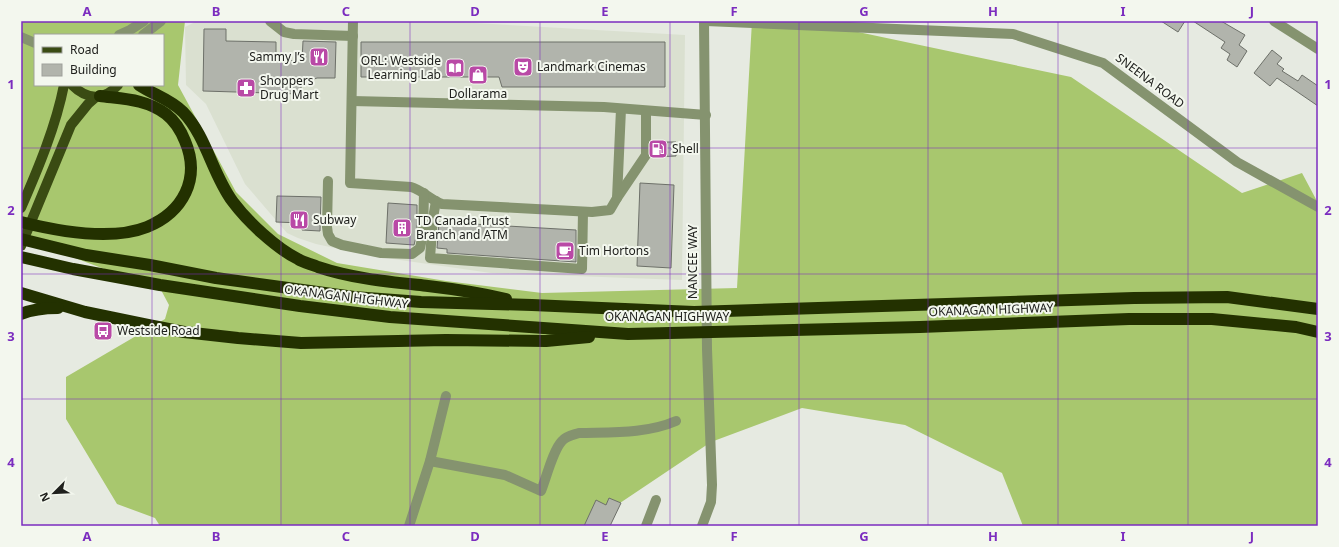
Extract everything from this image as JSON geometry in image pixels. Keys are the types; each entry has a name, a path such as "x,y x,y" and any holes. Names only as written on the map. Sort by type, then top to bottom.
{"highway":[{"path":"141,86 156,93 182,112 194,127 216,172 233,202 249,220 278,246 299,260 336,273 393,283 429,286 478,293 532,305"},
{"path":"21,222 39,227 93,234 127,233 161,220 174,210 183,199 191,179 191,160 186,142 177,125 166,114 144,102 98,97"},
{"name":"OKANAGAN HIGHWAY","path":"21,240 86,255 150,265 216,278 354,297 421,302 724,312 1126,298 1219,297 1318,309"},
{"name":"OKANAGAN HIGHWAY","path":"21,257 73,269 160,285 390,317 628,334 920,327 1129,319 1204,319 1296,327 1318,332"},
{"path":"21,293 105,316 184,332 301,343 446,340 546,341 628,334"},
{"path":"21,314 42,308 73,308"}],"main road":[{"path":"22,205 49,137 60,104 64,86"},
{"path":"73,86 79,92 88,96 98,97 113,91 117,86"},
{"path":"21,246 71,125 84,109 98,97"}],"street":[{"path":"120,34 144,21"},
{"path":"144,34 161,21"},
{"path":"270,21 284,32 304,35 353,36"},
{"path":"353,21 350,183 416,188 442,204 584,212 610,210 646,155 646,111"},
{"name":"NANCEE WAY","path":"702,526 710,502 712,485 707,349 705,21"},
{"name":"SNEENA ROAD","path":"705,21 1005,34 1020,37 1104,63 1237,162 1318,207"},
{"path":"1274,21 1318,49"},
{"path":"34,39 21,37 34,43"},
{"path":"352,101 599,107 706,115"},
{"path":"617,198 621,109"},
{"path":"328,181 327,227 329,238 336,243 381,253 412,254 420,248 422,243 424,193"},
{"path":"436,201 432,225 430,258 582,269 584,212"},
{"path":"409,526 430,461 446,396"},
{"path":"430,461 505,475 541,491 557,446 570,435 579,433 636,431 655,428 676,421"},
{"path":"646,526 656,500"}],"shaded area":[{"path":"197,21 440,21 685,35 682,280 491,273 372,256 316,244 287,233 245,184 206,104 186,85 185,27"}],"green space":[{"path":"21,21 185,21 178,85 236,192 278,234 337,263 446,281 542,293 737,288 752,21 806,21 1071,77 1242,193 1302,173 1318,203 1318,526 1023,526 1002,473 905,425 802,408 711,442 617,505 601,526 160,526 155,518 117,504 66,419 66,377 165,319 169,305 161,290 21,238"}],"building":[{"path":"1161,21 1185,21 1178,32"},
{"path":"1193,21 1221,21 1245,35 1239,45 1247,51 1237,67 1227,60 1230,54 1221,48 1225,42"},
{"path":"204,29 226,29 226,41 276,42 276,60 302,61 303,41 336,42 335,78 317,78 301,84 301,94 203,91"},
{"path":"361,42 665,42 665,87 502,87 499,77 361,77"},
{"path":"1272,50 1282,58 1277,64 1284,69 1282,71 1298,81 1302,75 1318,86 1318,106 1277,78 1270,86 1254,73"},
{"name":"Shell","path":"652,142 676,142 676,156 652,157"},
{"path":"640,183 674,185 671,268 637,266"},
{"path":"277,196 321,197 320,231 302,230 302,223 276,222"},
{"name":"TD Canada Trust Branch and ATM","path":"388,203 417,205 417,233 414,245 386,243"},
{"path":"439,222 576,230 576,262 447,253 447,249 437,248"},
{"path":"609,498 621,503 610,526 584,526 596,500 606,505"}],"place":[{"name":"Sammy J’s","path":"319,57"},
{"name":"Landmark Cinemas","path":"523,67"},
{"name":"ORL: Westside Learning Lab","path":"455,68"},
{"name":"Dollarama","path":"478,75"},
{"name":"Shoppers Drug Mart","path":"246,88"},
{"name":"Shell","path":"658,149"},
{"name":"Subway","path":"299,220"},
{"name":"TD Canada Trust Branch and ATM","path":"402,228"},
{"name":"Tim Hortons","path":"565,251"},
{"name":"Westside Road","path":"103,331"}]}
